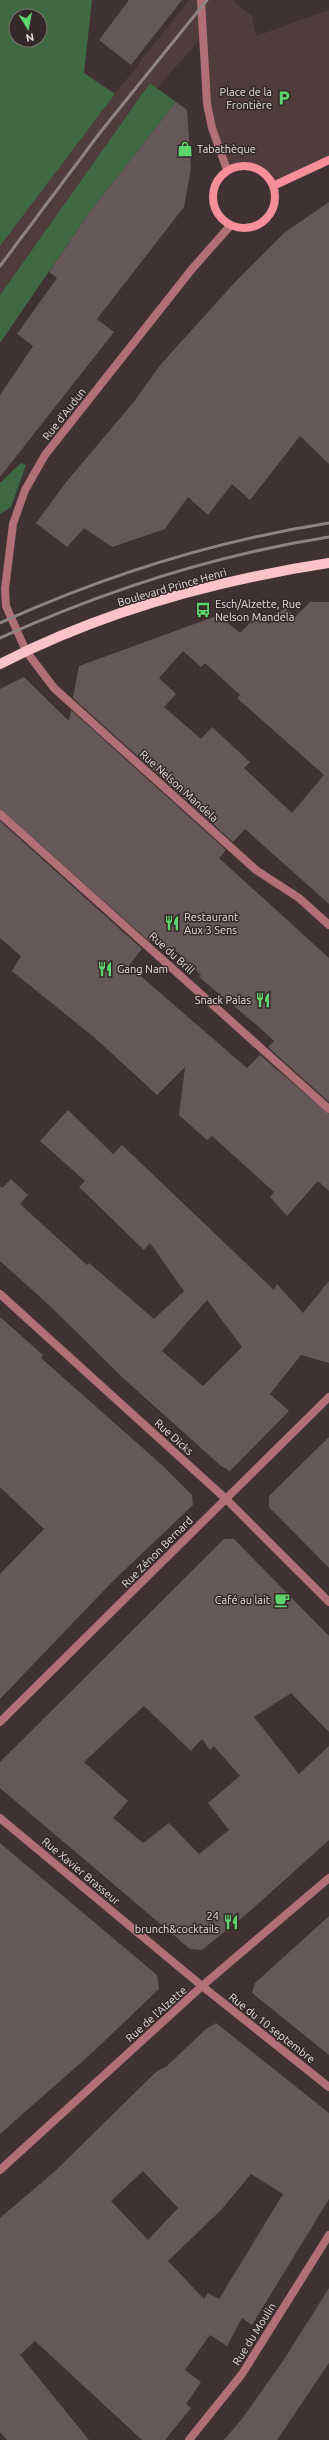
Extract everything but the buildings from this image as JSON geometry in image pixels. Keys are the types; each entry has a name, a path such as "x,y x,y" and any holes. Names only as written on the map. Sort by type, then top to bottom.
{"main road":[{"name":"Boulevard Prince Henri","path":"0,664 26,651 97,622 203,589 283,570 329,563"}],"street":[{"path":"201,0 207,104 212,128 227,170"},
{"path":"274,186 329,160"},
{"path":"236,166 254,167 263,171 274,186 275,204 265,220 249,228 230,226 216,212 212,194 220,177 227,170 236,166"},
{"name":"Rue d'Audun","path":"26,651 6,606 5,589 13,524 25,490 46,455 192,269 230,226"},
{"name":"Rue Nelson Mandela","path":"26,651 54,688 256,870 299,898 329,925"},
{"name":"Rue du Brill","path":"0,814 329,1109"},
{"name":"Rue Dicks","path":"0,1294 226,1499 329,1602"},
{"name":"Rue Zénon Bernard","path":"0,1722 329,1397"},
{"name":"Rue Xavier Brasseur","path":"0,1818 202,1986"},
{"name":"Rue de l'Alzette","path":"0,2170 202,1986 329,1878"},
{"name":"Rue du 10 septembre","path":"202,1986 329,2087"},
{"name":"Rue du Moulin","path":"189,2440 242,2374 329,2235"}],"shaded area":[{"path":"189,0 232,0 252,16 256,36 329,10 329,160 273,186 263,171 254,167 236,166 227,170 212,128 203,36 157,88 150,83 0,295 0,246 115,94"}],"green space":[{"path":"0,0 92,0 84,73 115,94 0,246"},
{"path":"150,83 176,102 89,213 0,343 0,295"},
{"path":"21,463 26,465 11,507 0,514 0,483"}],"railway":[{"path":"0,266 102,130 207,0"},
{"path":"0,623 80,590 161,562 244,539 329,523"},
{"path":"0,638 80,604 161,576 244,554 329,537"}],"place":[{"name":"Place de la Frontière","path":"284,98"},
{"name":"Tabathèque","path":"185,149"},
{"name":"Esch/Alzette, Rue Nelson Mandela","path":"203,610"},
{"name":"Restaurant Aux 3 Sens","path":"172,923"},
{"name":"Gang Nam","path":"105,969"},
{"name":"Snack Palas","path":"263,1000"},
{"name":"Café au lait","path":"282,1600"},
{"name":"24 brunch&cocktails","path":"231,1922"}]}
